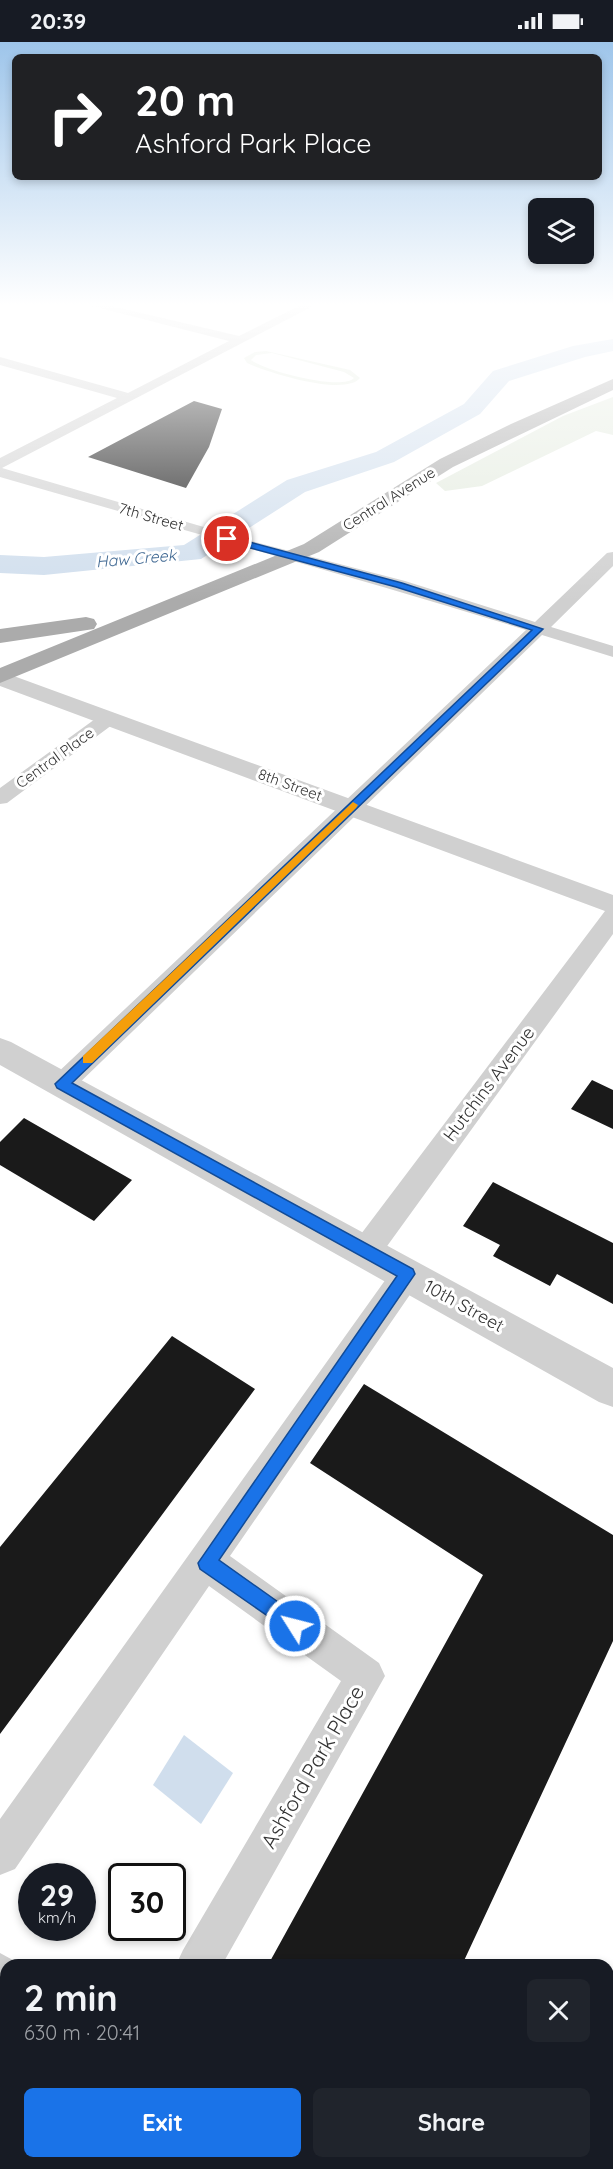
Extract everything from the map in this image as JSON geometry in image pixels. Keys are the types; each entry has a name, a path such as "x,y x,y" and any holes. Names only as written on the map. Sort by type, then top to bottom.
{"main road":[{"name":"Central Avenue","path":"0,697 7,680 82,640 217,588 271,563 297,557 425,476 569,403"},
{"name":"Central Avenue","path":"7,680 84,658 238,596 290,571 297,557"},
{"path":"0,636 72,628 183,591 217,588"}],"street":[{"path":"0,464 116,403"},
{"name":"7th Street","path":"0,472 249,545 399,585 613,652"},
{"path":"62,1084 613,557"},
{"name":"8th Street","path":"7,680 613,905"},
{"name":"Central Place","path":"0,798 110,718"},
{"name":"Hutchins Avenue","path":"366,1251 613,917"},
{"name":"10th Street","path":"0,1050 613,1389"},
{"path":"0,1854 207,1563 407,1274"},
{"name":"Ashford Park Place","path":"201,1959 366,1676 207,1563"}],"shaded area":[{"path":"597,403 613,403 613,435 596,431 482,486 445,491 436,483 563,416"}],"water":[{"path":"184,1735 233,1773 201,1824 153,1785"}],"building":[{"path":"190,403 202,403 222,409 209,447 186,488 88,457"},
{"path":"592,1080 613,1090 613,1129 571,1109"},
{"path":"24,1118 132,1180 94,1221 0,1165 0,1142"},
{"path":"493,1182 613,1243 613,1304 557,1274 550,1286 493,1256 500,1245 463,1226"},
{"path":"172,1336 255,1389 0,1734 0,1547"},
{"path":"364,1384 613,1535 613,1641 465,1959 271,1959 483,1575 310,1463"}],"waterway":[{"name":"Haw Creek","path":"0,564 44,566 191,553 296,486 385,457 472,409 477,403"}],"slow traffic":[{"path":"87,1060 353,805"}],"route":[{"path":"227,539 399,585 538,629 62,1084 407,1274 247,1502 207,1563 295,1626"}]}
